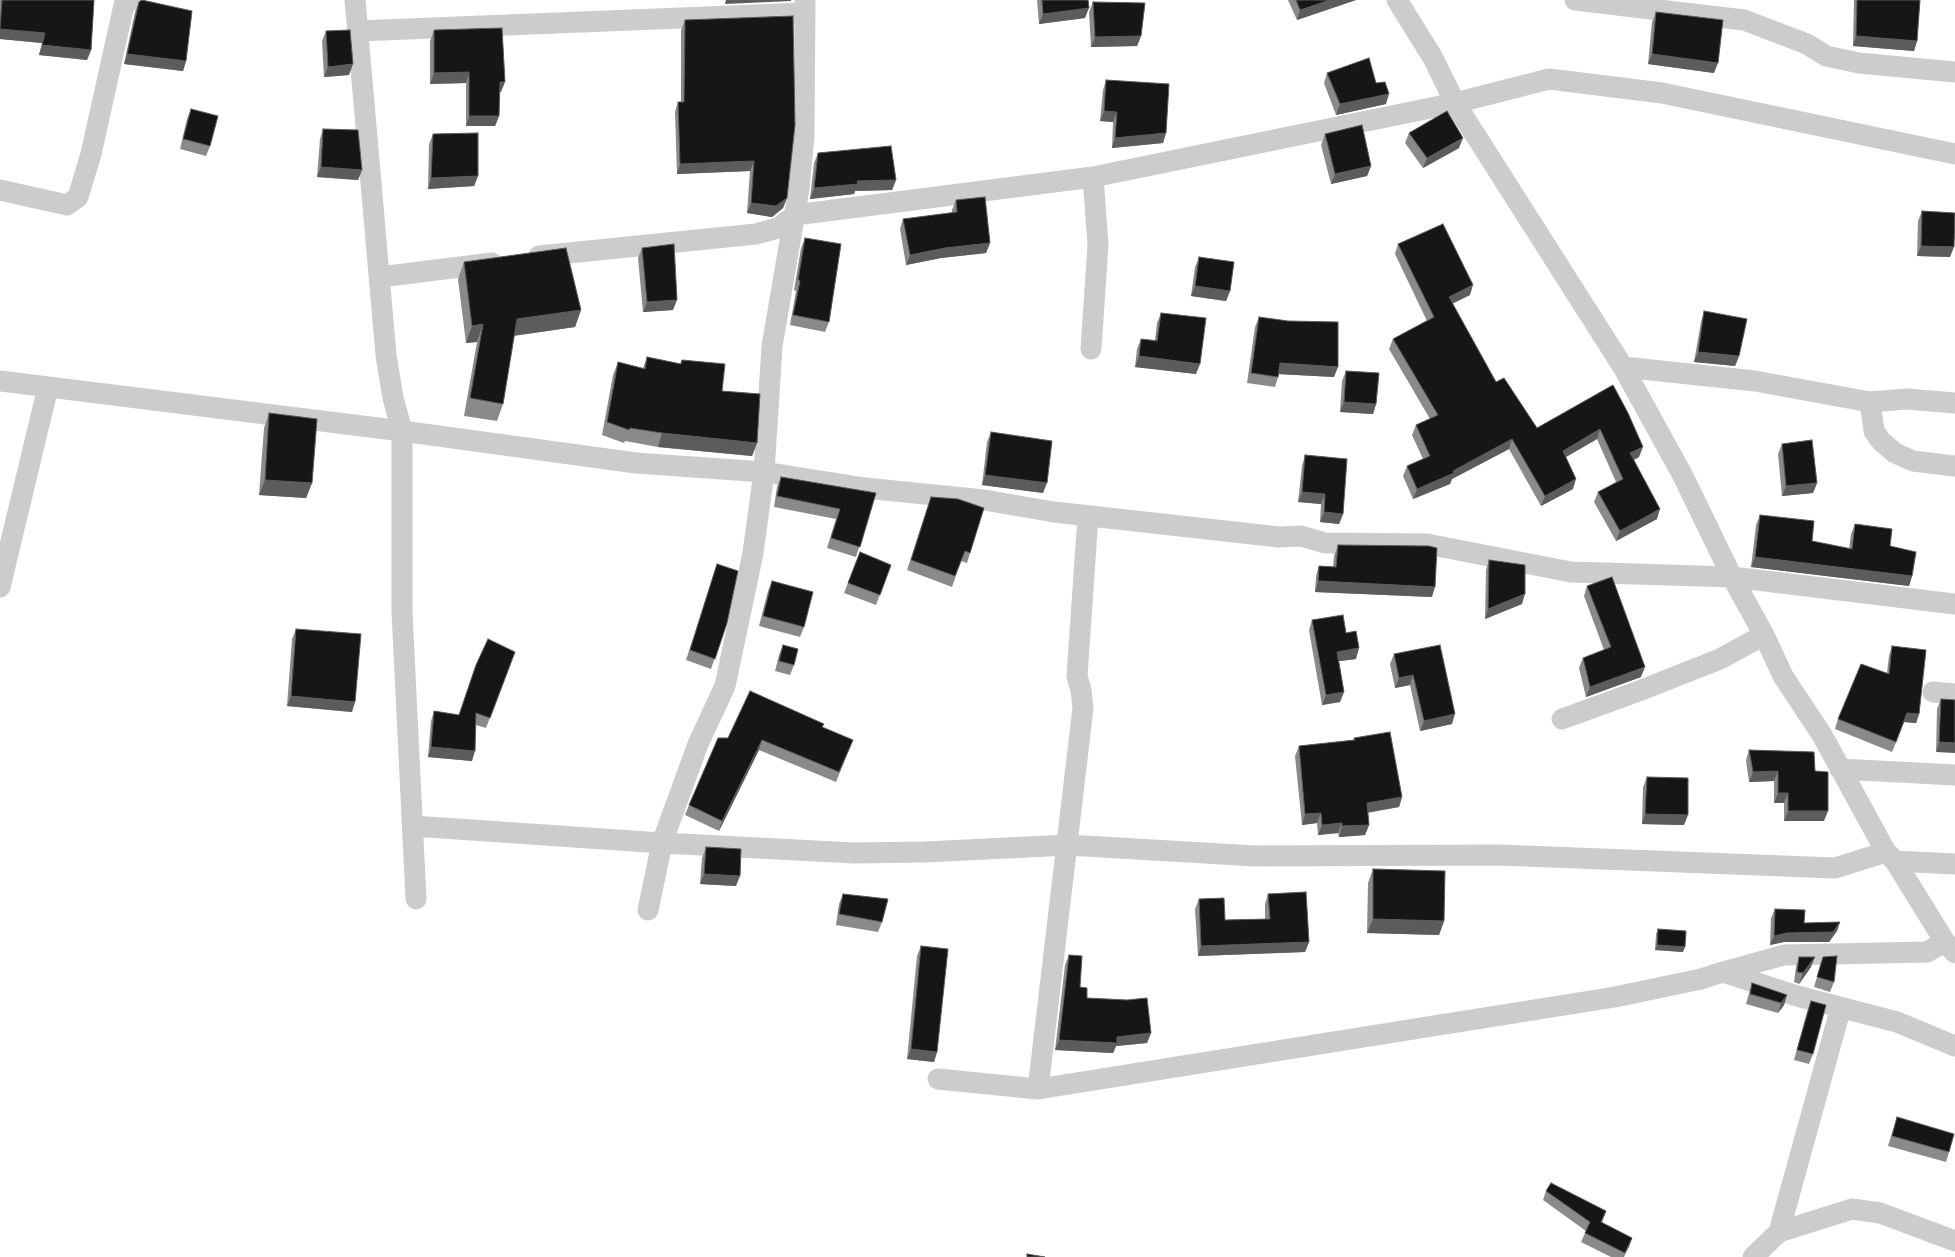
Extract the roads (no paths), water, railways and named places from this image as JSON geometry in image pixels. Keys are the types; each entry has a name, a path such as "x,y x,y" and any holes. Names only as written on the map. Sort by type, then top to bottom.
{"street":[{"path":"0,190 67,205 78,196 93,144 124,5 131,0"},
{"path":"355,0 386,355 392,398 402,431 402,612 416,899"},
{"path":"938,1079 1038,1089 1615,997 1701,979 1784,955 1927,952 1950,948 1891,857 1822,735 1783,676 1764,635 1732,577 1684,476 1623,367 1454,103 1433,58 1397,0"},
{"path":"1575,0 1743,10 1826,56 1859,63 1955,72"},
{"path":"358,31 805,6 804,136 795,214 772,346 764,472 753,553 725,686 698,744 662,843 648,910"},
{"path":"380,277 586,250 756,234 778,228 795,214 1094,177 1454,103 1549,79 1662,93 1955,154"},
{"path":"1091,349 1098,245 1094,177"},
{"path":"1623,367 1755,381 1870,402 1907,399 1955,403"},
{"path":"0,381 402,431 636,463 764,472 864,488 984,500 1088,516 1279,537 1301,536 1325,543 1427,544 1571,572 1732,577 1955,604"},
{"path":"0,587 48,387"},
{"path":"1870,402 1874,432 1881,441 1895,452 1914,461 1955,466"},
{"path":"1038,1089 1083,708 1077,676 1088,516"},
{"path":"1562,719 1640,691 1720,659 1764,635"},
{"path":"1933,692 1955,694"},
{"path":"1840,769 1955,775"},
{"path":"413,826 662,843 854,853 925,852 1068,845 1255,856 1498,854 1836,868 1891,857 1955,864"},
{"path":"1723,972 1796,996 1898,1022 1955,1046"},
{"path":"1779,1232 1841,1008"},
{"path":"1754,1257 1779,1232 1852,1209 1880,1213 1955,1241"}]}
